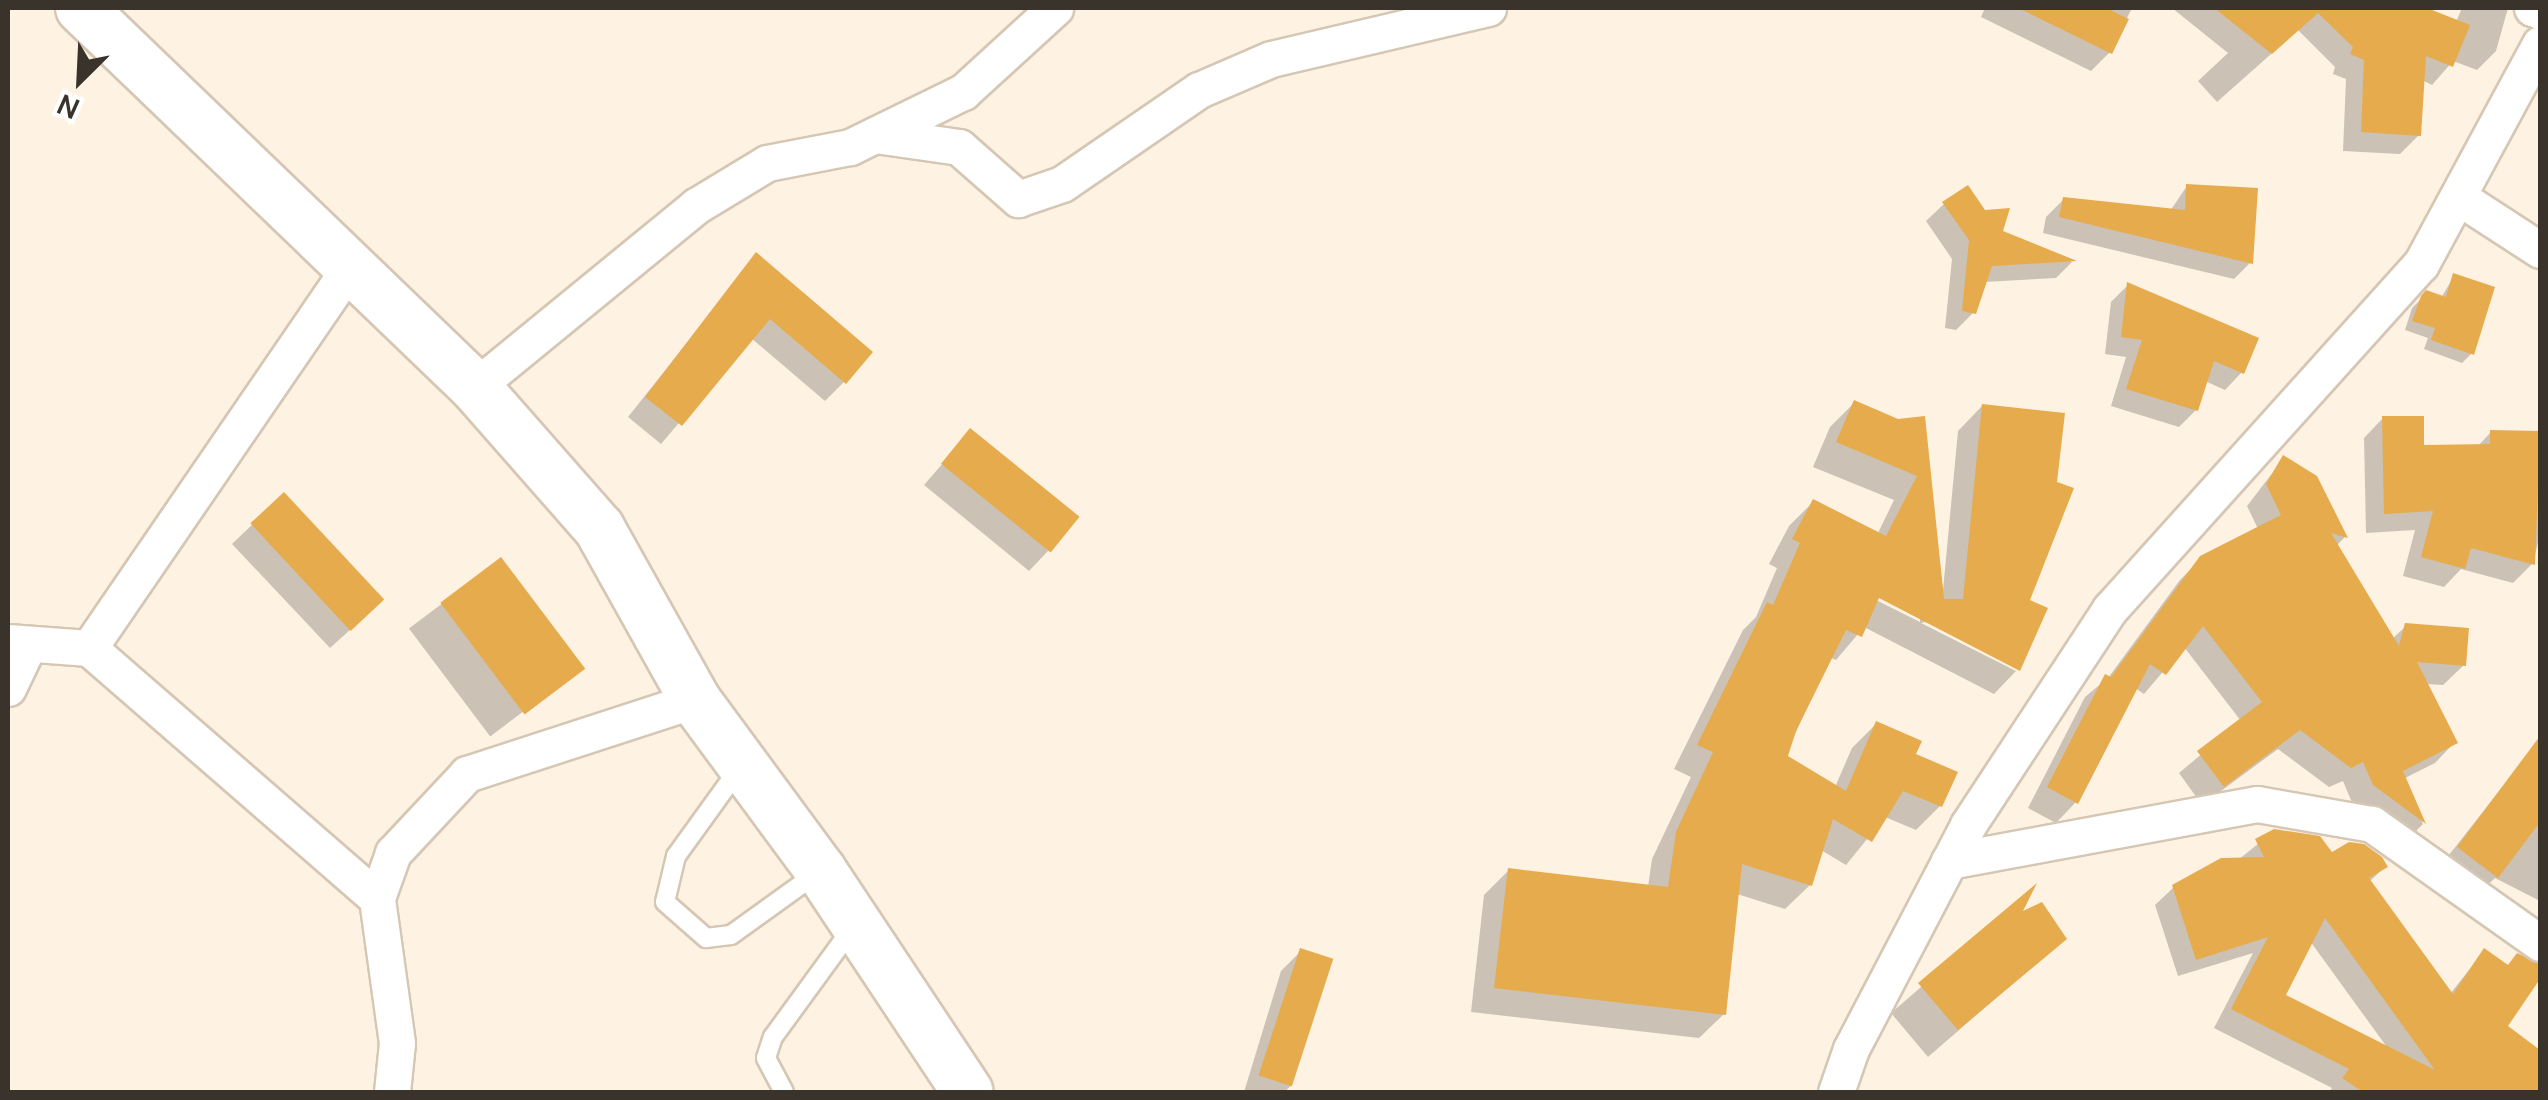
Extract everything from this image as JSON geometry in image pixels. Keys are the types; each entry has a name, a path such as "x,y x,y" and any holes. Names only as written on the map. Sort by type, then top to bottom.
{"main road":[{"path":"88,11 252,166 348,270 475,387 600,528 695,700 821,871 968,1092"}],"street":[{"path":"475,387 696,206 768,163 850,148 963,92 1055,8"},
{"path":"876,135 959,146 992,182 1018,199 1062,184 1198,90 1271,59 1488,8"},
{"path":"2532,8 2540,12"},
{"path":"1836,1092 1851,1049 1949,861 2110,609 2420,264 2460,198 2540,44"},
{"path":"2460,198 2540,250"},
{"path":"89,648 348,270"},
{"path":"8,688 17,645 89,648 377,898"},
{"path":"392,1092 397,1043 377,898 393,853 467,774 695,700"},
{"path":"1949,861 2257,804 2372,824 2540,943"}],"lane":[{"path":"741,765 676,856 665,881 665,902 706,938 730,936 821,871"},
{"path":"784,1092 766,1058 773,1038 856,924"}],"building":[{"path":"2018,8 2106,8 2129,19 2112,54"},
{"path":"2214,8 2427,8 2470,25 2453,67 2426,56 2421,136 2361,132 2364,60 2350,54 2353,47 2318,13 2272,54"},
{"path":"2186,184 2258,188 2253,264 2059,217 2063,197 2185,210"},
{"path":"1968,185 1985,210 2010,208 2003,231 2077,261 1992,266 1976,314 1962,311 1969,240 1942,202"},
{"path":"756,252 873,352 846,384 770,319 682,426 645,397"},
{"path":"2453,273 2495,287 2474,355 2431,340 2435,328 2412,321 2426,290 2446,297"},
{"path":"2127,282 2259,338 2244,374 2214,361 2198,411 2126,389 2142,340 2121,337"},
{"path":"1854,400 1898,419 1925,416 1944,599 1963,599 1982,404 2065,413 2057,482 2074,488 2030,600 2048,608 2020,671 1879,598 1862,637 1846,630 1796,731 1788,756 1846,791 1876,721 1922,741 1916,754 1958,772 1942,807 1903,791 1872,842 1833,819 1812,886 1742,864 1726,1015 1494,988 1508,868 1668,887 1676,832 1713,752 1697,745 1767,602 1773,605 1800,543 1792,539 1813,499 1886,536 1917,476 1836,442"},
{"path":"2382,416 2424,416 2424,445 2490,444 2490,430 2540,431 2535,565 2471,548 2465,569 2421,557 2433,511 2384,514"},
{"path":"970,428 1080,517 1051,552 941,464"},
{"path":"2283,455 2317,476 2348,538 2331,533 2399,646 2405,623 2469,628 2466,666 2417,662 2458,743 2403,771 2426,824 2373,785 2363,762 2351,768 2300,730 2224,787 2197,751 2262,702 2203,626 2166,675 2150,664 2078,804 2047,787 2105,674 2111,677 2200,556 2281,515 2266,484"},
{"path":"284,492 384,600 351,631 250,523"},
{"path":"501,557 585,669 525,715 440,603"},
{"path":"2540,736 2540,822 2498,878 2457,847"},
{"path":"2274,829 2320,836 2332,852 2349,842 2364,844 2382,857 2388,867 2369,878 2453,994 2484,948 2508,965 2517,953 2540,964 2540,979 2508,1026 2540,1050 2540,1092 2363,1092 2342,1078 2349,1069 2231,1009 2268,937 2196,960 2172,885 2221,858 2264,857 2255,839","holes":["2325,918 2435,1070 2286,995"]},
{"path":"2037,883 2023,911 2042,902 2067,939 1958,1030 1918,983"},
{"path":"1300,948 1333,959 1292,1086 1259,1075"}]}
